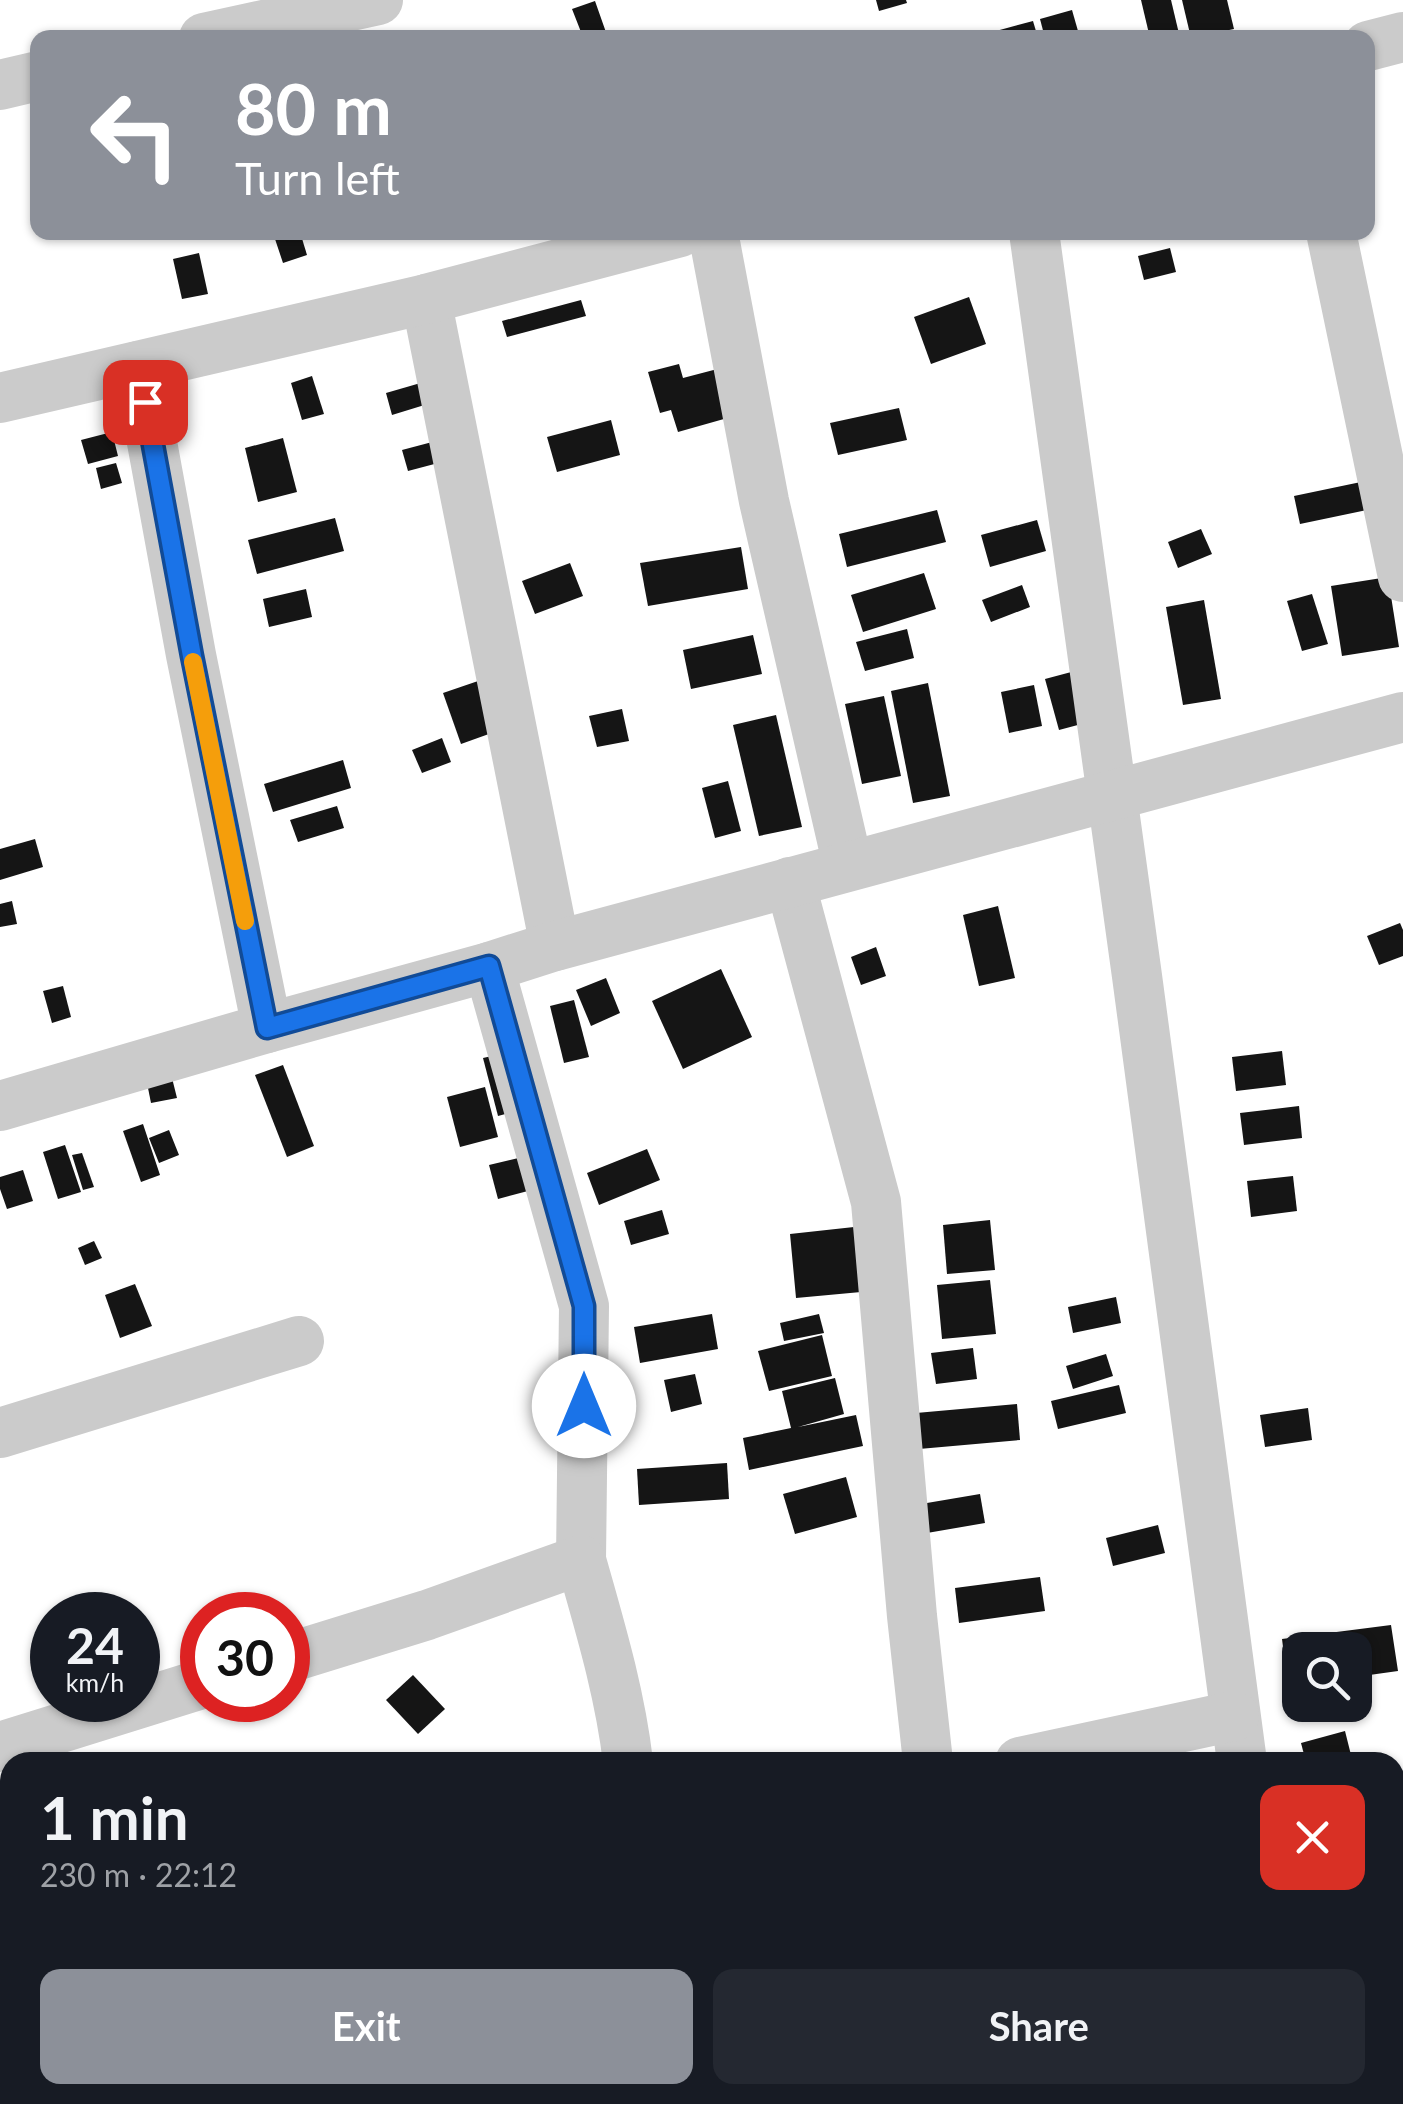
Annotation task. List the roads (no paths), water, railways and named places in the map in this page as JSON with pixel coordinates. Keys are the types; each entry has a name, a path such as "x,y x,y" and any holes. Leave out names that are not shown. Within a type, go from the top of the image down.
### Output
{"street":[{"path":"241,30 378,0"},
{"path":"1375,44 1403,37"},
{"path":"0,84 30,78"},
{"path":"0,398 426,299 650,240"},
{"path":"714,240 764,502 848,866"},
{"path":"1035,240 1238,1739 1115,1752"},
{"path":"1333,240 1403,577"},
{"path":"426,299 555,946"},
{"path":"138,366 267,1028"},
{"path":"0,1106 555,946 1403,716"},
{"path":"790,882 876,1202 927,1752"},
{"path":"489,966 584,1306 581,1560 604,1637 627,1752"},
{"path":"0,1432 299,1341"},
{"path":"310,1651 427,1615 581,1560"},
{"path":"0,1747 180,1691"}]}
